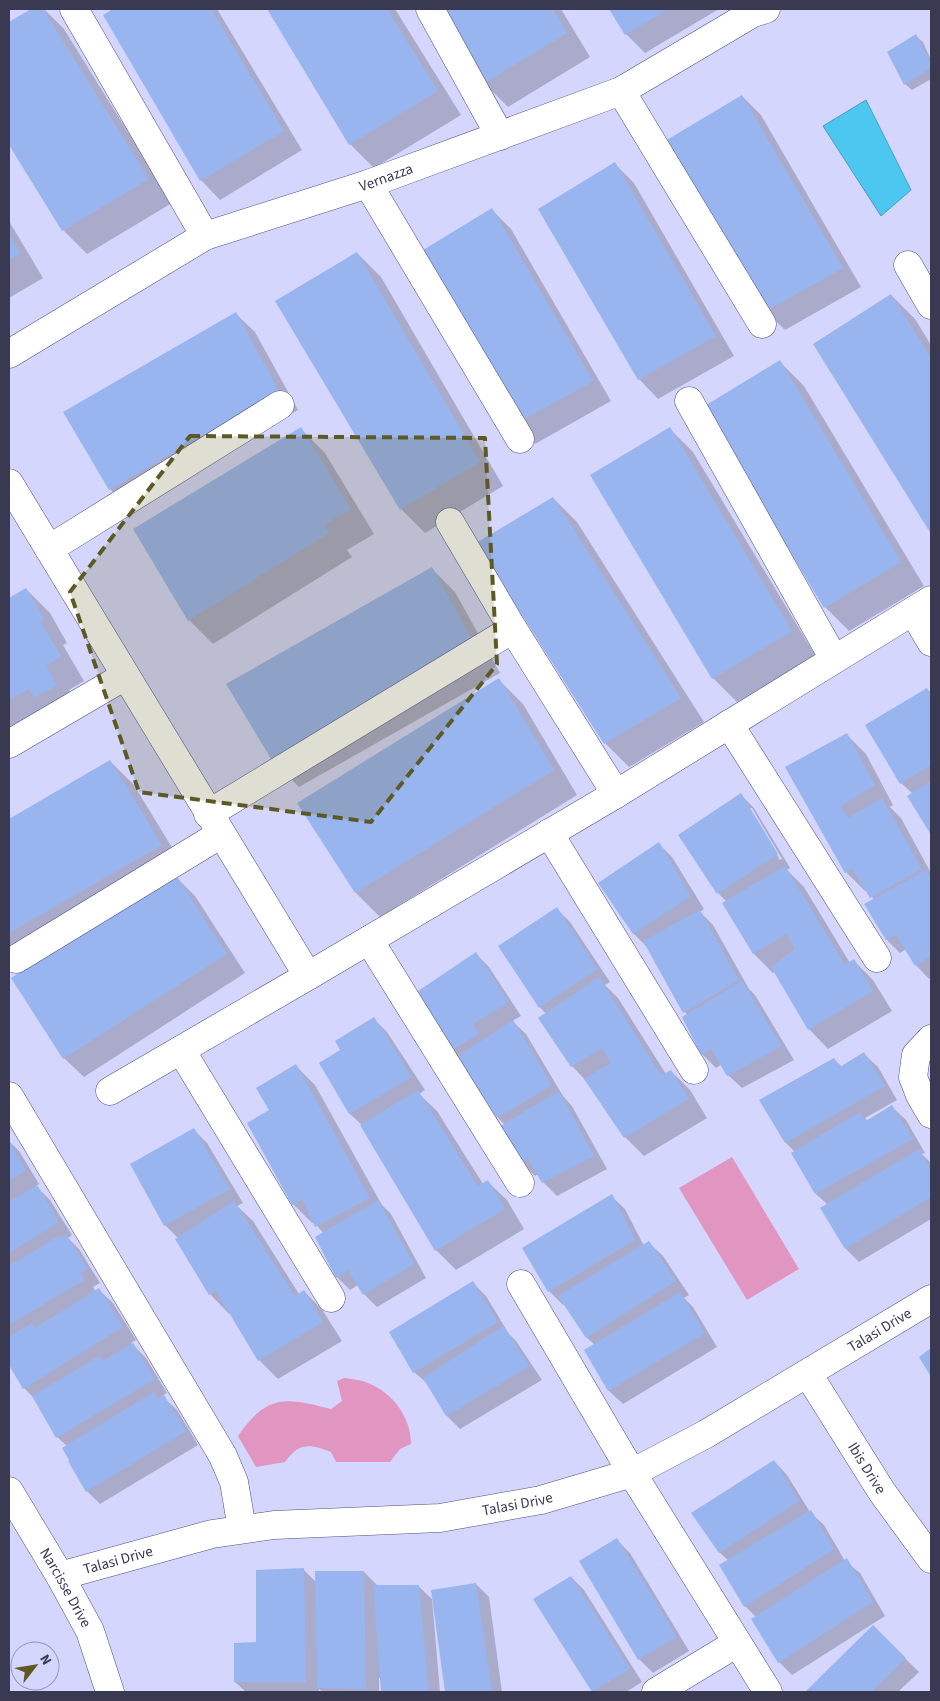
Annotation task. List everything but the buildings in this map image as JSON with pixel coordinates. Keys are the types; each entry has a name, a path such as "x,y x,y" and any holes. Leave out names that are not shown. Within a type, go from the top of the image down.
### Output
{"street":[{"path":"74,9 205,236"},
{"path":"430,9 500,136"},
{"name":"Vernazza","path":"9,354 205,236 368,184 621,91 756,10"},
{"path":"621,91 762,324"},
{"path":"368,184 520,439"},
{"path":"908,265 931,305"},
{"path":"688,401 834,659"},
{"path":"49,549 280,405"},
{"path":"9,483 214,824 308,976"},
{"path":"450,522 616,794"},
{"path":"110,1091 616,794 922,605 931,642"},
{"path":"16,959 214,824 513,628"},
{"path":"9,744 125,676"},
{"path":"729,724 877,958"},
{"path":"549,833 694,1070"},
{"path":"369,940 520,1183"},
{"path":"931,1040 916,1055 913,1077 920,1095 931,1114"},
{"path":"182,1050 331,1298"},
{"path":"9,1096 223,1456 234,1482 242,1529"},
{"path":"521,1284 632,1473 768,1692"},
{"name":"Talasi Drive","path":"60,1576 212,1534 274,1525 440,1518 541,1500 632,1473 706,1434 931,1299"},
{"name":"Ibis Drive","path":"808,1374 882,1492 923,1528 931,1559"},
{"name":"Narcisse Drive","path":"9,1491 90,1630 110,1692"},
{"path":"656,1692 737,1643"}],"highlighted area":[{"path":"190,436 485,438 497,664 371,822 139,792 70,592"}],"shaded area":[{"path":"732,1157 799,1269 747,1300 679,1188"},
{"path":"344,1378 359,1380 377,1387 393,1400 408,1424 411,1444 400,1449 390,1462 336,1462 331,1452 317,1447 305,1446 290,1455 285,1462 256,1467 238,1436 248,1422 258,1412 278,1402 301,1402 331,1409 342,1401 337,1381"}],"water":[{"path":"866,100 911,190 881,216 823,126"}]}
